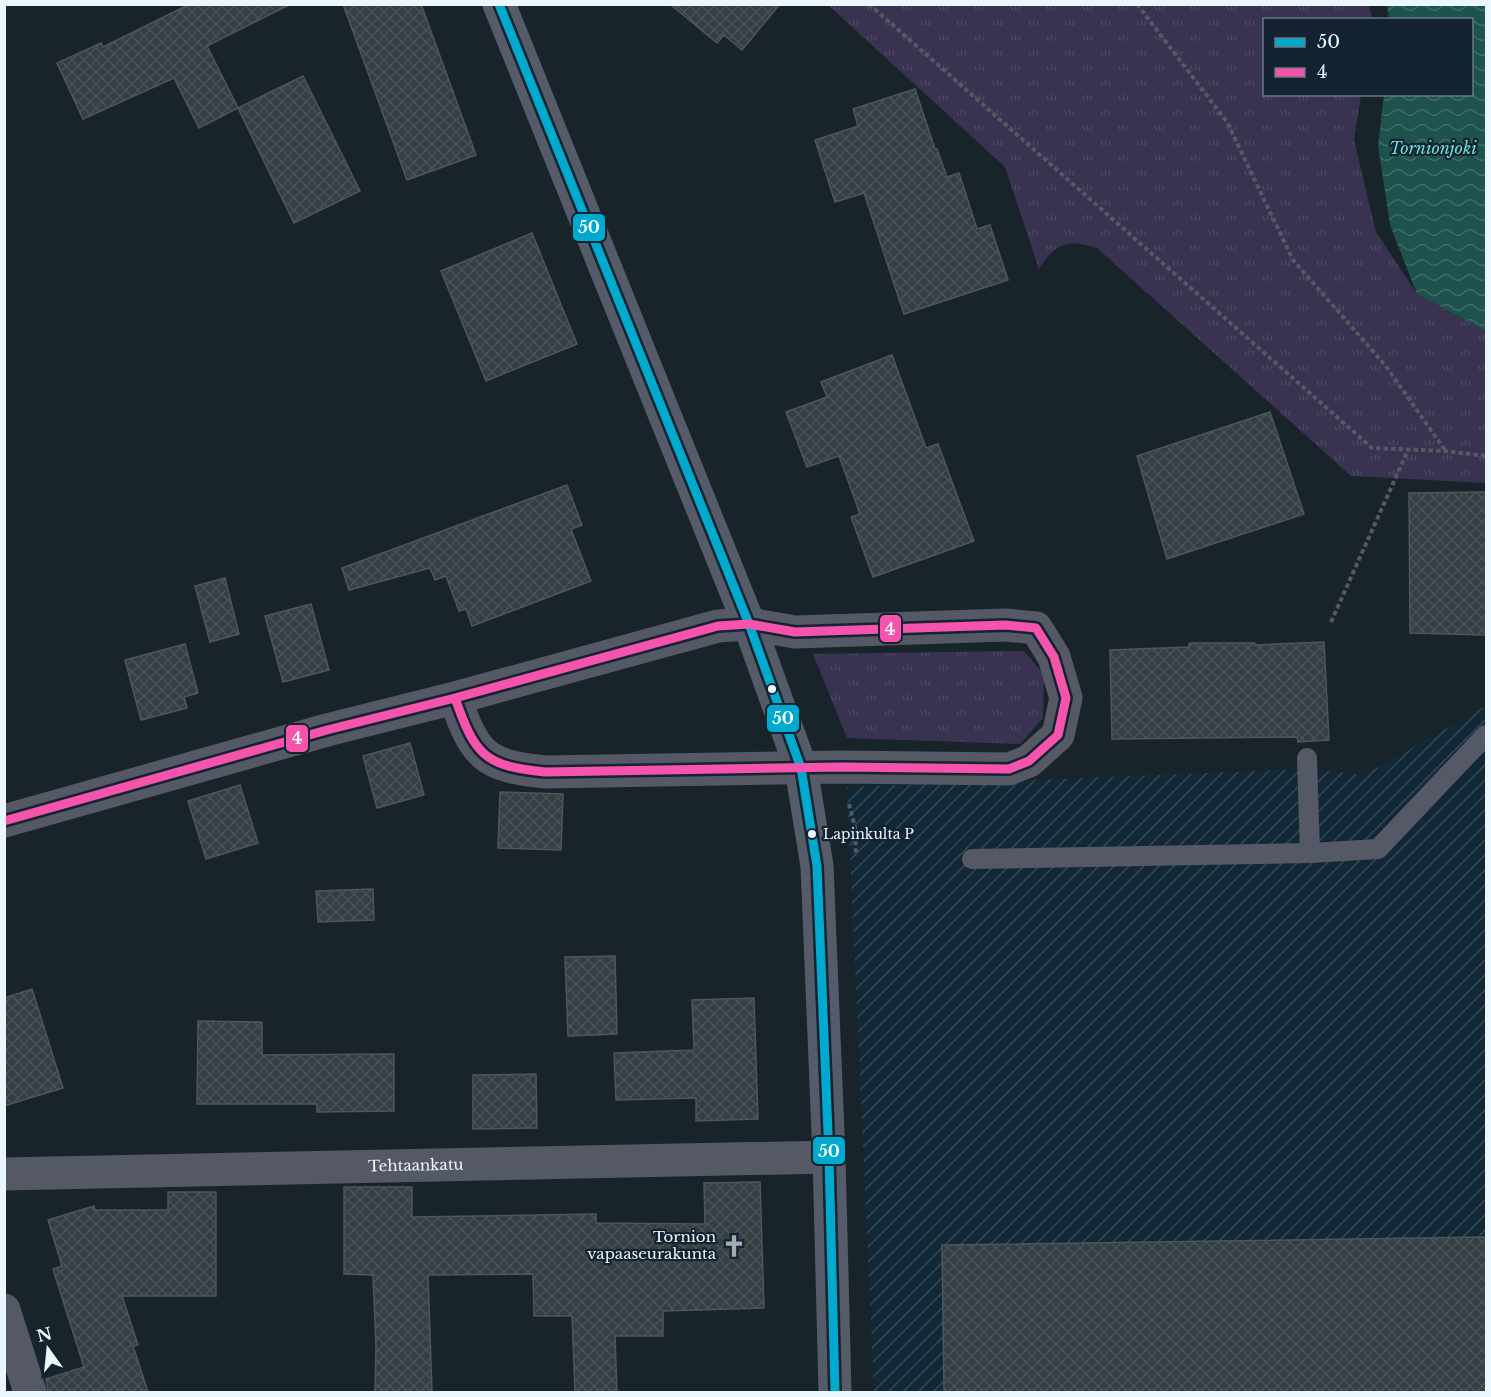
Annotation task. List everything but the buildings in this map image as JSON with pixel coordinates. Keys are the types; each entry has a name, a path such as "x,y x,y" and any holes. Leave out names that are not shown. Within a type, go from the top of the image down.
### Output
{"street":[{"path":"499,4 749,624 801,768 817,866 836,1392"},
{"path":"4,820 327,730 718,627 749,624 795,632 1006,625 1036,628 1054,657 1066,698 1058,735 1029,761 1009,769 801,768 545,772 517,770 496,762 478,749 467,732 455,698"},
{"name":"Tehtaankatu","path":"4,1174 829,1157"},
{"path":"4,1310 30,1392"}],"lane":[{"path":"972,859 1310,853 1378,849 1486,735"},
{"path":"1307,758 1310,853"}],"path":[{"path":"869,4 1372,448 1445,451 1486,456"},
{"path":"1137,4 1227,122 1293,260 1385,365 1445,451"},
{"path":"1331,622 1408,450"}],"shaded area":[{"path":"1486,706 1486,1392 874,1392 847,787 1308,769 1364,775"}],"green space":[{"path":"828,5 1369,5 1372,18 1263,18 1263,96 1361,96 1354,140 1376,232 1417,294 1486,331 1486,483 1351,476 1097,248 1078,244 1064,245 1051,253 1039,269 1005,167"},
{"path":"1024,651 1044,675 1043,718 1020,744 847,738 813,654"}],"water":[{"name":"Tornionjoki","path":"1387,5 1486,5 1486,331 1417,294 1390,225 1378,145 1384,96 1473,96 1473,18 1389,18"}],"transit line":[{"name":"50","path":"499,4 749,624 801,768 817,866 829,1157 835,1392"},
{"name":"4","path":"4,821 327,730 455,698 718,626 749,624 795,632 1006,625 1036,628 1054,657 1066,698 1058,735 1029,761 1009,769 841,767 545,772 508,766 485,754 469,733 455,698"}],"place":[{"name":"Lapinkulta P","path":"812,834"},
{"name":"Tornion vapaaseurakunta","path":"734,1246"}]}
